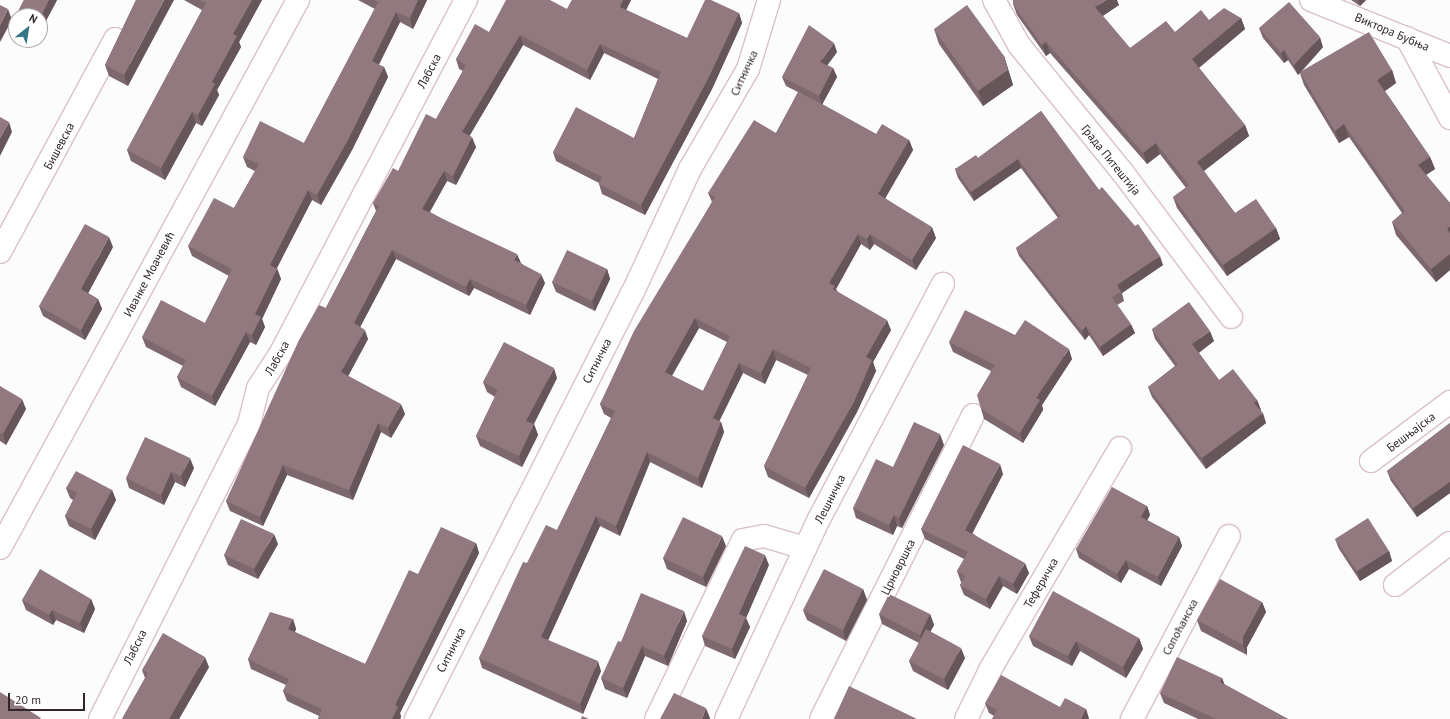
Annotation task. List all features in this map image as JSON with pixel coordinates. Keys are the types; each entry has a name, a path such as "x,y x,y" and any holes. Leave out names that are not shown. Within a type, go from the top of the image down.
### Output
{"street":[{"name":"Иванке Моачевић","path":"0,548 298,0"},
{"name":"Лабска","path":"100,719 249,424 258,388 280,356 466,0"},
{"name":"Ситничка","path":"416,719 632,294 690,170 748,69 769,0"},
{"name":"Града Питештија","path":"994,0 1019,45 1123,173 1231,318"},
{"name":"Виктора Бубња","path":"1311,0 1450,56"},
{"path":"1407,38 1450,118"},
{"name":"Бишевска","path":"0,252 115,39"},
{"name":"Лешничка","path":"726,719 805,548 943,284"},
{"name":"Бешњајска","path":"1371,461 1450,402"},
{"name":"Црновршка","path":"821,719 973,414"},
{"name":"Теферичка","path":"966,719 991,668 1120,448"},
{"path":"656,719 743,540 764,536 805,548"},
{"name":"Сопоћанска","path":"1132,719 1229,536"},
{"path":"1395,585 1450,542"}],"building":[{"path":"24,0 49,0 45,8 20,8"},
{"path":"136,0 164,0 124,75 105,65"},
{"path":"200,0 252,0 233,34 237,36 212,82 215,84 198,115 192,112 161,168 127,150 206,3"},
{"path":"374,0 418,0 410,18 396,12 372,61 384,67 348,140 317,195 308,190 270,265 277,269 255,314 261,317 252,335 246,332 212,396 177,377 186,360 142,337 161,300 205,323 232,269 188,246 214,198 234,208 259,164 243,157 260,121 304,143 378,2"},
{"path":"506,0 550,0 567,9 572,0 623,0 620,7 687,38 705,0 711,0 739,13 708,79 641,205 599,184 602,177 553,152 576,107 634,138 661,72 600,44 587,70 520,35 462,132 472,137 453,176 444,171 422,209 517,254 514,260 541,274 526,305 470,279 466,287 392,250 354,323 365,330 341,372 401,404 388,428 378,423 349,490 283,465 260,517 226,501 299,340 319,305 326,308 379,206 373,203 393,168 398,171 426,114 436,119 466,65 456,59 475,24 489,32"},
{"path":"1013,0 1106,0 1095,7 1130,48 1166,21 1175,32 1201,10 1209,20 1224,8 1241,18 1192,59 1245,125 1197,162 1235,213 1256,199 1276,228 1223,265 1173,197 1189,185 1156,143 1143,153 1046,42 1042,45 1013,4"},
{"path":"1289,2 1320,37 1294,65 1284,50 1281,53 1259,28"},
{"path":"0,5 8,9 0,25"},
{"path":"967,5 1004,56 1008,70 978,91 934,29"},
{"path":"809,25 834,43 820,62 833,68 819,96 782,77"},
{"path":"1369,32 1392,70 1377,80 1430,157 1418,165 1450,203 1450,226 1447,229 1450,233 1450,254 1431,269 1392,222 1405,211 1344,124 1335,131 1300,72"},
{"path":"799,92 876,134 882,124 909,140 878,194 932,227 912,260 870,234 867,239 858,234 829,283 835,286 833,289 887,320 866,357 872,360 854,402 805,488 764,466 811,368 773,349 761,373 739,363 713,418 721,422 698,478 647,452 616,526 596,516 541,637 598,661 580,704 479,658 523,562 527,563 546,525 557,530 615,411 600,404 634,331 715,197 708,193 754,120 776,133","holes":["695,318 730,336 703,391 665,372"]},
{"path":"1041,111 1099,190 1102,187 1135,226 1138,224 1160,256 1117,285 1121,292 1112,297 1131,324 1100,347 1086,326 1082,331 1016,248 1060,216 1018,159 971,192 955,169 976,155 978,158"},
{"path":"0,117 9,122 0,138"},
{"path":"85,224 109,237 81,289 98,299 81,330 39,306"},
{"path":"567,250 607,269 592,301 552,282"},
{"path":"1189,302 1210,331 1192,344 1219,380 1233,369 1257,400 1254,403 1263,413 1202,458 1148,387 1178,365 1152,329"},
{"path":"965,310 1015,335 1025,320 1069,349 1036,398 1040,400 1020,433 981,409 977,395 995,365 949,342"},
{"path":"504,342 554,368 526,421 534,424 519,456 476,436 498,390 483,382"},
{"path":"0,386 22,399 3,434 0,433"},
{"path":"914,422 940,434 899,518 894,515 889,525 853,508 876,459 893,467"},
{"path":"1450,423 1450,482 1413,508 1387,471"},
{"path":"145,437 190,458 181,476 171,472 161,495 126,478"},
{"path":"963,445 1000,464 965,530 1025,563 1013,584 999,576 986,599 960,585 965,576 957,571 968,552 921,529"},
{"path":"76,471 112,490 91,529 65,516 77,493 66,488"},
{"path":"1112,487 1147,506 1141,517 1179,537 1158,577 1126,560 1117,574 1076,549"},
{"path":"683,517 722,536 703,577 663,558"},
{"path":"1368,518 1389,551 1357,571 1335,539"},
{"path":"241,519 274,534 254,569 224,555"},
{"path":"441,527 476,543 395,705 398,707 392,719 318,719 322,709 283,691 289,679 248,659 270,612 293,619 288,629 365,664 409,570 418,574"},
{"path":"745,546 765,555 739,614 746,617 732,649 702,636"},
{"path":"40,569 91,599 80,623 52,610 49,615 22,600"},
{"path":"824,569 863,589 843,630 803,610"},
{"path":"1220,579 1262,602 1243,637 1243,645 1197,620"},
{"path":"1053,591 1139,638 1123,667 1076,641 1068,656 1029,636"},
{"path":"641,593 684,611 664,656 642,646 623,688 601,678 618,641 621,642"},
{"path":"889,594 930,614 920,635 879,614"},
{"path":"926,629 961,648 944,679 909,661"},
{"path":"163,633 205,657 169,719 122,719 148,673 142,670"},
{"path":"1177,657 1222,678 1220,682 1288,719 1216,719 1160,693"},
{"path":"1001,675 1060,707 1065,698 1086,709 1081,719 992,719 997,710 985,703"},
{"path":"849,686 917,719 834,719"},
{"path":"0,692 41,718 0,719"},
{"path":"674,693 706,708 702,719 660,719"},
{"path":"582,716 589,719 581,719"}]}
